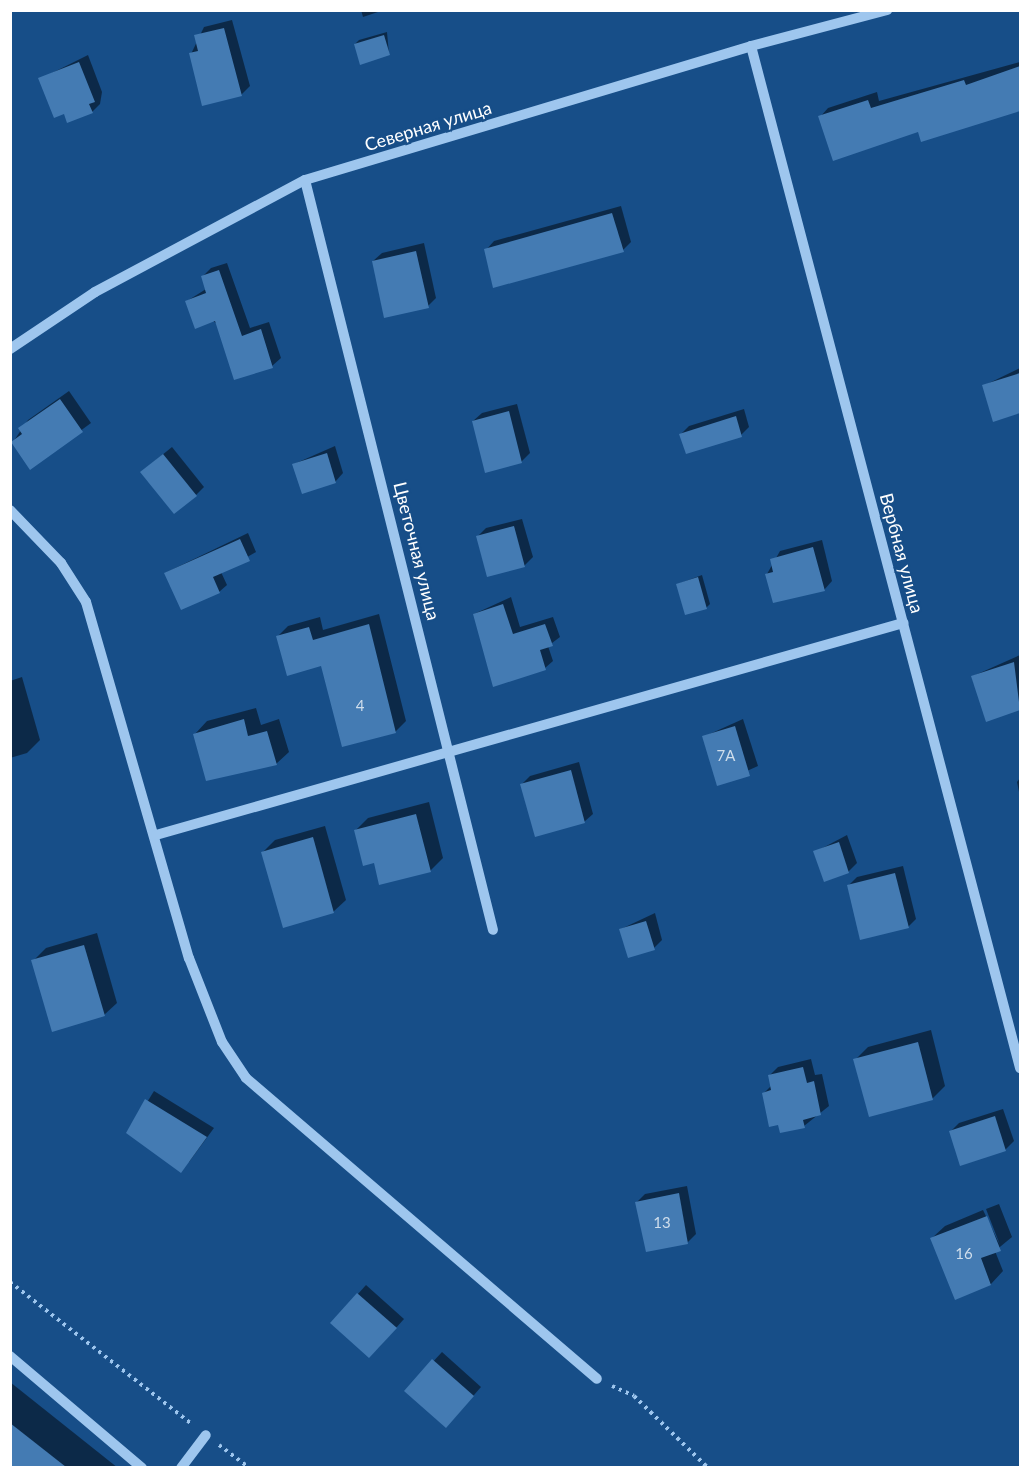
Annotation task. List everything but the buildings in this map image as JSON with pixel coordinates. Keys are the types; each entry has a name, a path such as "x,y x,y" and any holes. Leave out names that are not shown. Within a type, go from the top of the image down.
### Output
{"street":[{"name":"Северная улица","path":"10,349 95,292 305,180 751,46 887,10"},
{"name":"Вербная улица","path":"751,46 1020,1068"},
{"name":"Цветочная улица","path":"305,180 451,751 493,930"},
{"path":"10,510 61,563 86,602 156,835 189,958 222,1042 246,1078 597,1379"},
{"path":"156,835 903,623"},
{"path":"10,1356 141,1467"},
{"path":"181,1467 206,1435"}],"path":[{"path":"10,1282 249,1467"},
{"path":"597,1379 634,1396 708,1467"}]}
